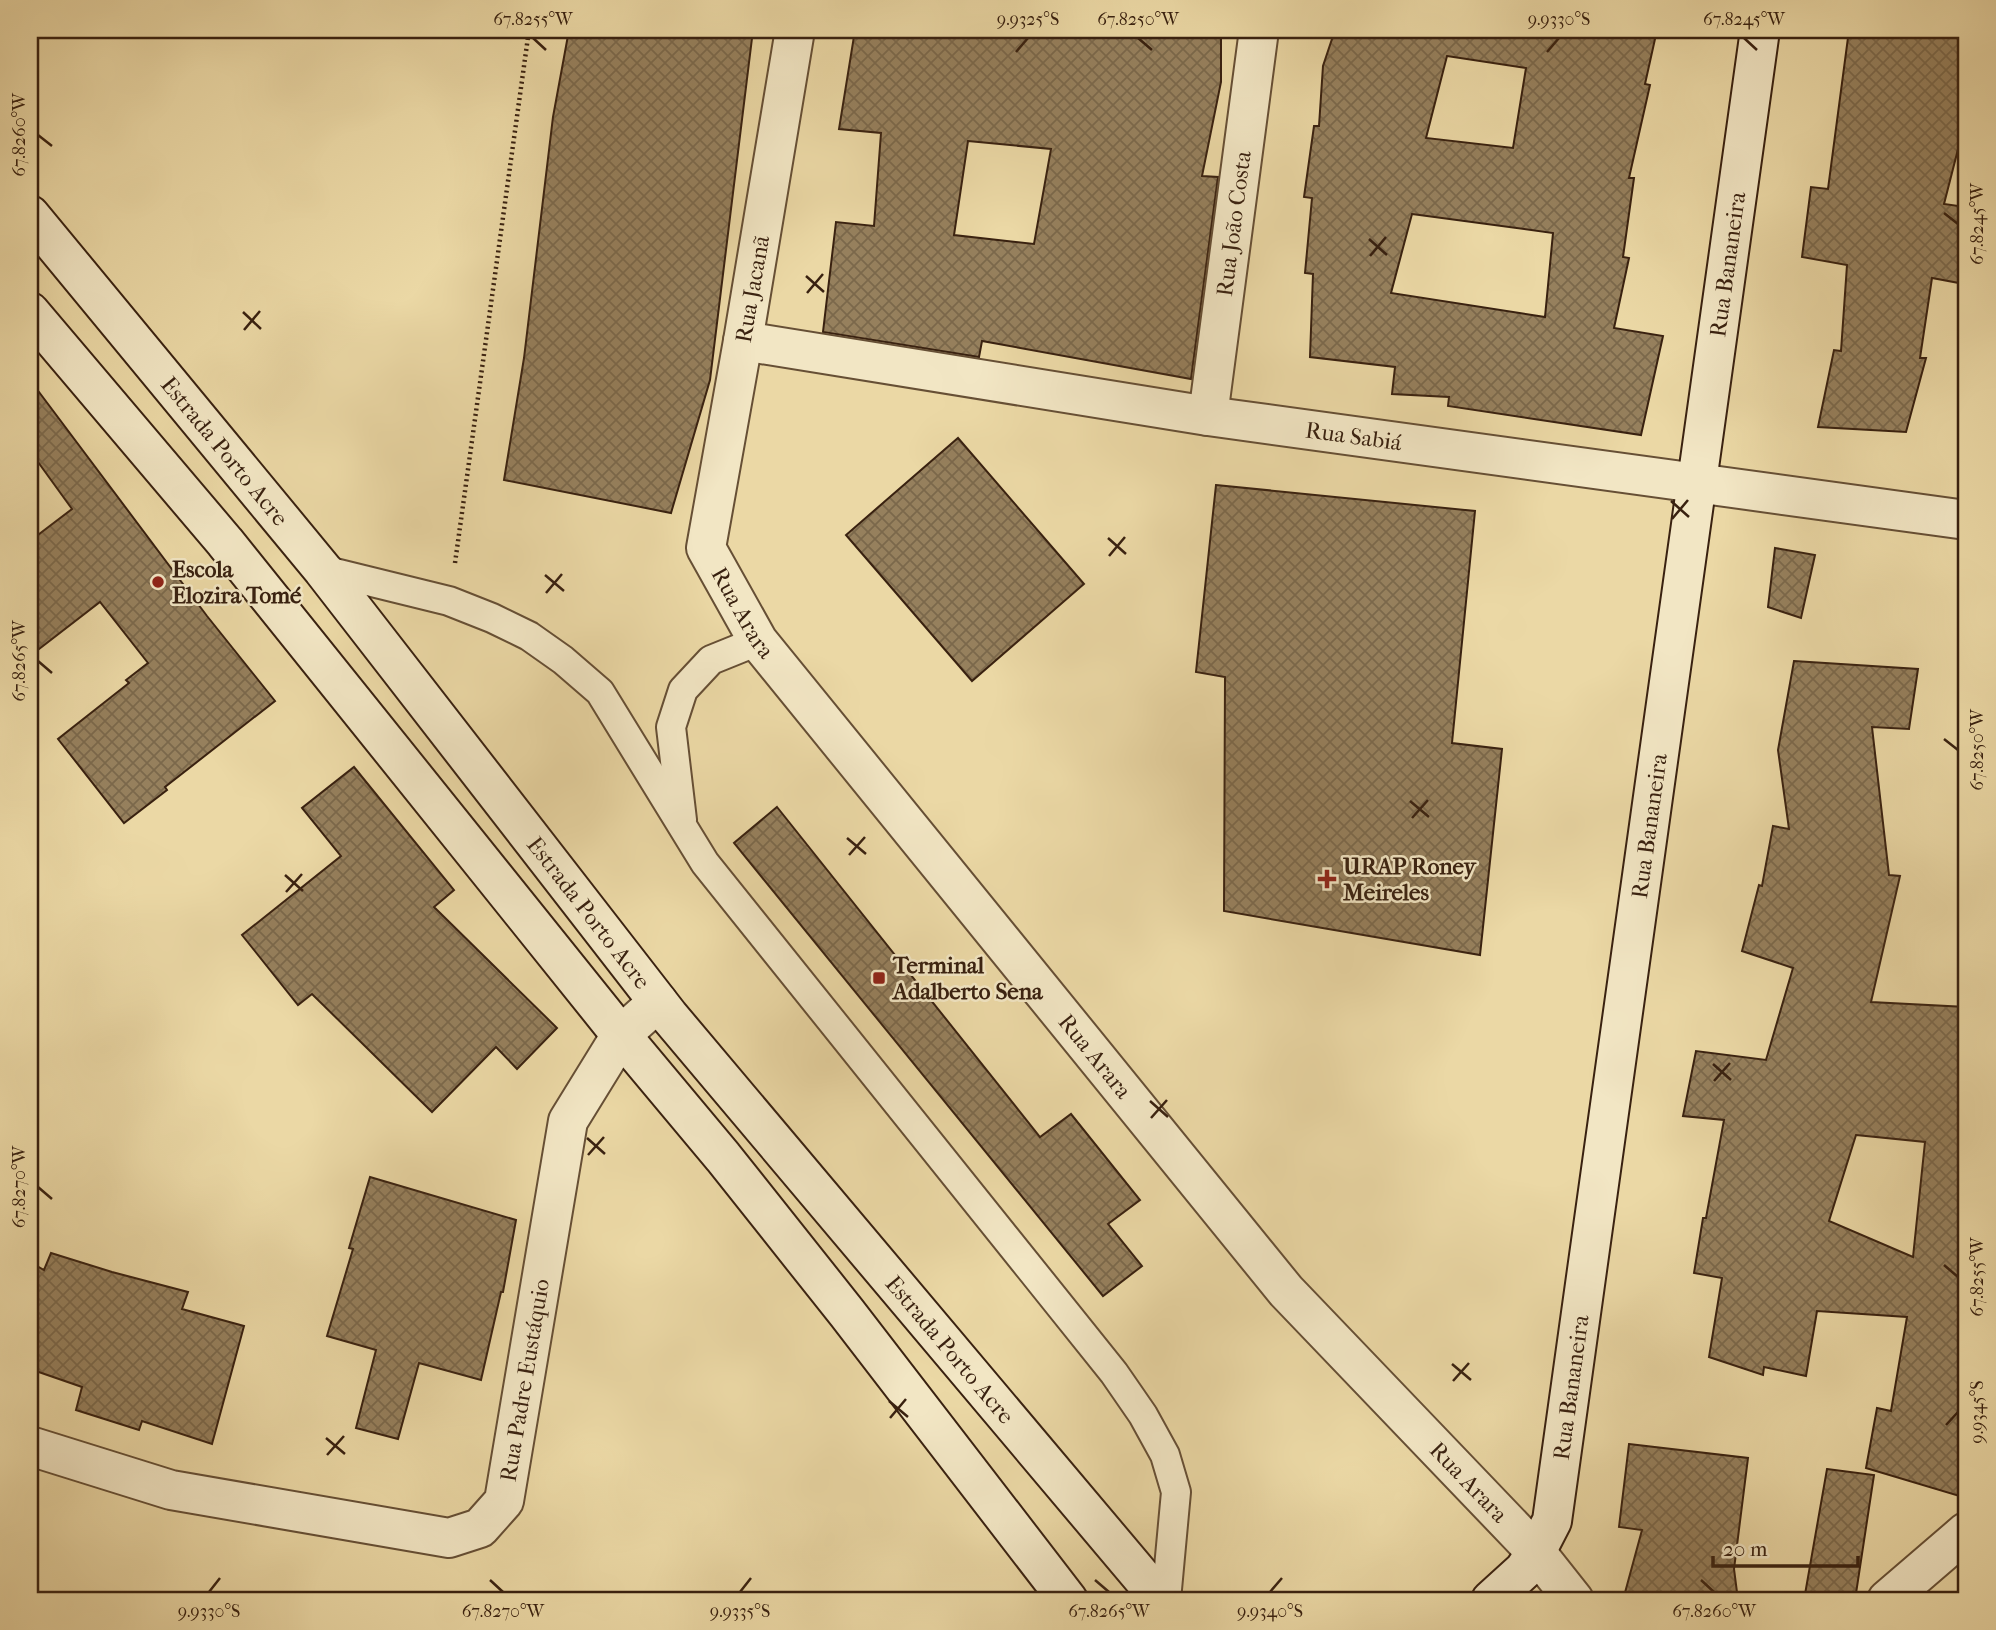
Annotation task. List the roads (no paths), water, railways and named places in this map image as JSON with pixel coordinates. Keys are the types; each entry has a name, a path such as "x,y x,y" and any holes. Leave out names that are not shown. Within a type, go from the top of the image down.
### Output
{"street":[{"name":"Rua Jacanã","path":"706,548 795,30"},
{"name":"Rua João Costa","path":"1208,416 1259,30"},
{"name":"Rua Bananeira","path":"1491,1600 1524,1570 1552,1521 1760,30"},
{"name":"Estrada Porto Acre","path":"30,215 323,570 658,1002 1163,1600"},
{"path":"30,312 225,542 621,1035 723,1157 1068,1600"},
{"name":"Rua Sabiá","path":"743,341 1208,416 1966,520"},
{"name":"Rua Arara","path":"706,548 758,640 1286,1291 1536,1552 1574,1600"},
{"name":"Rua Padre Eustáquio","path":"30,1446 171,1490 449,1538 480,1528 504,1501 568,1121 621,1035 658,1002"},
{"path":"1887,1600 1966,1532"}],"lane":[{"path":"323,570 449,601 492,618 529,636 563,660 600,692 705,863 1114,1373 1143,1415 1165,1455 1176,1492 1163,1600"},
{"path":"683,830 671,727 683,690 711,660 758,640"}],"place":[{"name":"Escola Elozira Tomé","path":"158,582"},
{"name":"URAP Roney Meireles","path":"1327,879"},
{"name":"Terminal Adalberto Sena","path":"879,978"}]}
